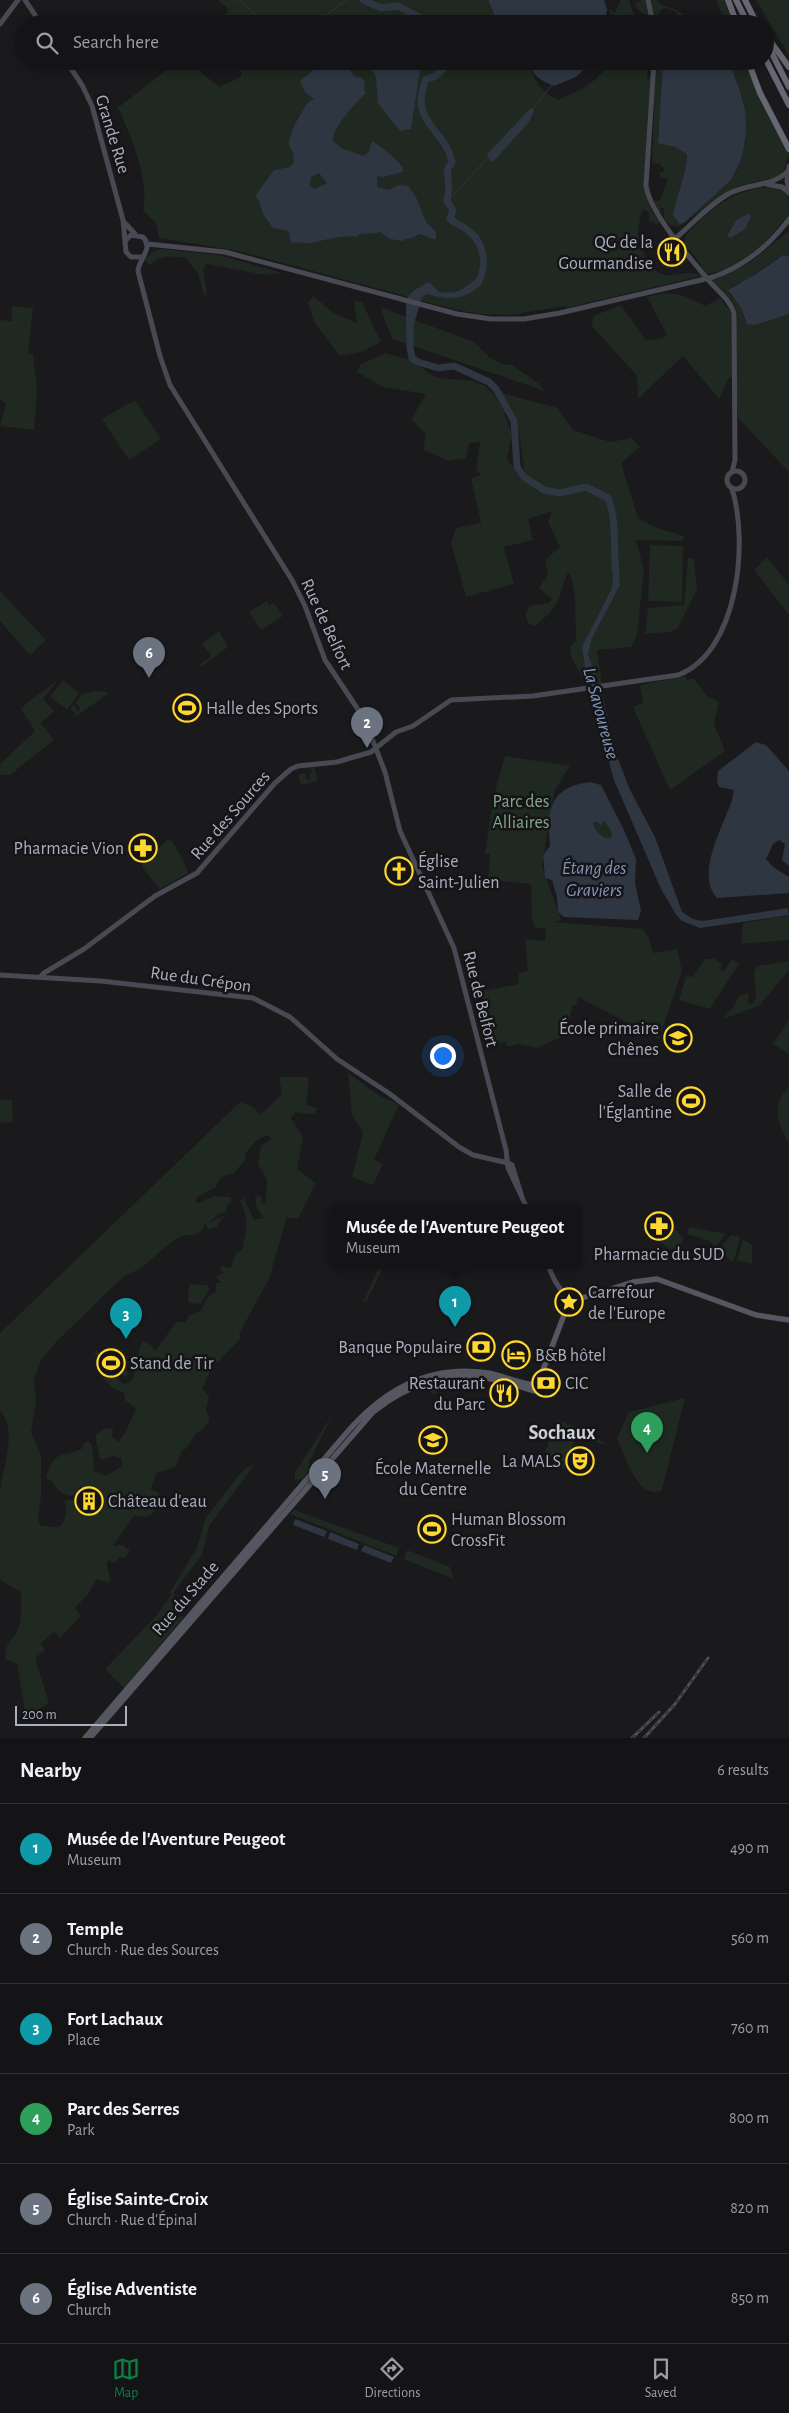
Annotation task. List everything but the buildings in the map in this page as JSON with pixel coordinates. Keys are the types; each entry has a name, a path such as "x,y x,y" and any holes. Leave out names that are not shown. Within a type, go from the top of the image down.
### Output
{"highway":[{"path":"728,0 734,15"},
{"path":"736,0 744,15"},
{"path":"745,0 752,15"},
{"path":"774,46 789,67"},
{"path":"774,57 789,86"},
{"path":"751,70 760,93 789,149"},
{"path":"771,70 789,105"}],"main road":[{"path":"537,1385 569,1302 634,1282 656,1280 756,1315 789,1320"},
{"name":"Rue du Stade","path":"459,1371 490,1374 537,1385 535,1391 497,1380 467,1376 447,1377 414,1386 386,1402 365,1420 96,1728 369,1409 402,1386 432,1376 459,1371"},
{"path":"85,1738 96,1728"},
{"path":"90,1738 96,1728"}],"street":[{"path":"0,24 18,0"},
{"path":"25,0 35,15"},
{"path":"648,0 651,15"},
{"name":"Grande Rue","path":"72,70 88,95 123,220 125,241"},
{"path":"377,750 396,732 413,726 451,700 512,698 678,674 694,668 706,657 724,624 737,583 738,552 736,501 727,480 732,472 735,460 734,313 728,301 654,210 647,192 654,70"},
{"path":"676,238 731,193 744,187 766,184 782,178 788,168"},
{"path":"788,168 789,193"},
{"path":"766,184 782,187 789,193"},
{"path":"773,238 789,219"},
{"name":"Grande Rue","path":"123,220 136,234"},
{"path":"148,244 225,252 427,307 491,320 524,319 560,313 713,277 746,261 789,226"},
{"path":"136,234 143,237 148,244 147,252 142,257 138,271 140,284 131,258 124,249 125,241 136,234"},
{"path":"131,258 142,257"},
{"name":"Rue de Belfort","path":"140,284 170,385 292,580 305,606 325,660 361,714 377,750 385,772 400,830 454,948 509,1172 525,1204"},
{"path":"735,460 745,480 739,489 736,501"},
{"path":"732,472 740,472"},
{"path":"732,489 739,489"},
{"name":"Rue des Sources","path":"40,977 84,949 155,896 197,873 290,769 298,766 354,758 377,750"},
{"name":"Rue du Crépon","path":"0,975 160,986 252,998 290,1017 338,1059 398,1099 464,1150 499,1162 508,1162"},
{"path":"549,1269 569,1302"}],"green space":[{"path":"218,0 488,0 494,15 225,15 229,10"},
{"path":"621,0 629,0 634,15 611,15 609,9 615,12"},
{"path":"643,0 656,0 684,15 678,15 676,12 667,8 661,10 657,15 646,15 638,10 635,3"},
{"path":"716,0 725,0 730,15 723,15"},
{"path":"756,0 789,0 789,56 774,31 774,15 765,15"},
{"path":"166,70 199,70 220,87 242,76 240,70 532,70 542,89 558,100 588,85 603,70 647,70 647,79 650,79 644,189 652,212 660,222 658,224 649,221 649,213 646,210 642,211 638,229 638,245 640,245 649,264 662,274 688,273 701,276 566,308 566,306 510,315 478,314 449,308 239,251 159,238 156,223 143,211 144,186 138,157 117,106 120,106"},
{"path":"657,70 662,70 658,142 675,147 687,154 687,162 673,215 679,224 684,223 731,180 736,173 746,140 743,99 733,70 748,70 760,101 789,154 784,170 777,177 738,186 679,227 670,225 664,219 664,208 661,208 660,214 653,201 660,200 668,178 660,178 660,172 664,172 663,167 660,164 652,163"},
{"path":"779,188 788,196 789,214 763,243 743,260 731,267 706,274 698,260 686,247 684,238 714,208 735,196 758,189","holes":["749,213 750,220 740,232 727,237 736,220"]},
{"path":"789,231 789,258 779,257 745,281 733,286 729,293 741,308 745,321 789,311 789,472 738,418 736,376 729,378 719,399 683,356 638,399 637,376 592,326 593,316 621,305 646,340 661,339 667,335 647,297 664,294 677,294 705,306 720,298 731,312 732,322 737,322 734,304 712,281 748,264"},
{"path":"163,249 219,255 282,273 265,275 207,264 203,270 207,292 205,299 198,274 186,258 166,257 158,259 150,265 144,260 154,251"},
{"path":"313,296 334,313 357,323 354,301 362,302 381,342 361,352 340,356 314,322 308,303"},
{"path":"12,306 33,308 28,353 33,354 37,388 34,430 0,426 6,403 0,400 0,320 12,321"},
{"path":"380,307 474,342 490,358 502,364 512,365 538,383 545,391 392,339"},
{"path":"385,353 413,361 430,374 439,378 473,381 485,386 502,407 512,435 507,459 520,477 525,475 517,419 501,393 558,408 573,430 610,442 632,438 640,447 621,463 638,518 654,527 684,536 683,541 636,540 644,570 637,635 631,647 597,650 602,684 587,686 572,659 570,647 576,640 575,595 570,573 567,574 557,603 543,619 535,626 528,623 525,614 530,606 549,603 552,599 539,588 548,575 545,560 560,547 548,522 552,511 528,519 533,540 504,547 514,584 466,597 451,543 456,528 481,523 471,478 481,475 476,469 480,442 469,443 466,458 448,461 424,450 425,433 411,419 426,394 383,387 357,372 360,365"},
{"path":"135,400 161,439 129,460 102,419"},
{"path":"650,545 683,546 682,602 648,601"},
{"path":"767,557 789,585 789,615 754,570"},
{"path":"688,558 694,559 697,590 677,629 669,632 645,634 648,608 684,605"},
{"path":"0,591 46,640 30,655 0,621"},
{"path":"267,601 269,605 274,603 283,616 261,630 249,612"},
{"path":"219,631 228,647 201,667 199,665 209,658 210,653 201,644"},
{"path":"685,676 687,680 693,678 706,695 719,702 714,724 725,751 670,790 633,707 643,703 640,685"},
{"path":"58,680 43,699 54,711 41,723 54,740 10,775 0,775 0,764 35,731 21,709"},
{"path":"63,680 79,693 67,710 50,697"},
{"path":"97,691 108,692 108,694 72,719 76,714 70,709 74,704 77,711 80,709 76,702 82,694"},
{"name":"Parc des Alliaires","path":"505,756 570,766 554,792 542,866 561,920 553,922 643,929 649,938 653,953 677,949 682,971 659,1039 578,997 576,1005 573,1005 565,1035 538,1048 518,1044 507,1047 506,1042 490,1044 482,991 518,984 519,973 528,971 525,939 545,941 546,929 535,927 532,919 531,884 488,880 490,854 485,854 493,799"},
{"path":"314,767 318,781 301,785 298,775 305,773 307,780 310,779 309,774 313,771 310,768"},
{"path":"603,820 612,832 611,838 602,836 593,824 595,821 602,824"},
{"path":"167,840 172,841 188,873 160,889 142,867 143,863"},
{"path":"789,915 789,940 741,944 743,923"},
{"path":"705,959 715,959 722,964 720,970 724,971 732,959 739,964 710,1009 679,1000 686,976 692,977"},
{"path":"789,961 789,970 759,1006 723,1019 739,996 749,992 748,1003 752,1005 756,998 754,972 757,966"},
{"path":"789,1019 789,1054 773,1044"},
{"path":"348,1073 380,1096 399,1104 374,1160 383,1164 373,1185 352,1177 363,1132 352,1115"},
{"path":"279,1077 309,1077 306,1105 317,1108 315,1115 296,1112 291,1118 303,1137 297,1169 316,1183 298,1219 287,1217 269,1279 239,1334 241,1338 219,1361 214,1363 202,1389 209,1396 206,1411 210,1419 203,1430 196,1433 186,1449 182,1450 176,1466 157,1473 151,1489 159,1493 160,1504 149,1516 134,1515 113,1546 123,1545 130,1551 124,1558 119,1557 115,1563 108,1560 107,1566 111,1580 108,1583 97,1579 88,1594 75,1608 81,1616 60,1638 54,1631 41,1644 45,1650 35,1658 49,1703 28,1715 25,1712 17,1664 5,1659 7,1646 18,1630 21,1614 21,1592 0,1580 0,1494 9,1440 5,1419 0,1411 0,1333 240,1102 253,1107 261,1114 282,1094","holes":["267,1135 271,1139 261,1146 258,1164 267,1180 265,1204 262,1203 261,1196 255,1197 256,1206 264,1218 254,1220 244,1198 240,1201 246,1221 244,1246 241,1251 237,1252 230,1268 221,1266 220,1269 224,1273 216,1276 221,1283 216,1283 216,1292 208,1296 201,1310 188,1316 186,1323 177,1321 155,1351 151,1345 142,1341 136,1360 134,1376 131,1381 124,1384 105,1369 100,1374 111,1387 124,1393 125,1400 136,1409 125,1433 118,1442 112,1436 113,1428 104,1429 95,1435 100,1460 114,1456 121,1458 122,1466 106,1476 94,1471 92,1445 89,1441 84,1443 83,1448 60,1455 53,1461 46,1477 66,1495 75,1495 80,1486 97,1500 91,1509 93,1514 90,1516 76,1501 67,1499 64,1501 66,1508 65,1518 59,1527 41,1526 38,1520 41,1496 41,1455 31,1432 36,1402 34,1380 41,1360 55,1343 124,1276 140,1269 174,1240 184,1235 194,1235 203,1230 205,1223 208,1229 218,1227 220,1220 224,1216 208,1223 219,1214 226,1212 227,1206 231,1202 231,1197 213,1196 199,1203 196,1202 197,1197 216,1187 219,1180 227,1174 233,1174 245,1160 245,1154 256,1141"]},
{"path":"789,1087 789,1144 779,1122 778,1108 779,1101"},
{"path":"0,1100 12,1100 13,1122 0,1123"},
{"path":"689,1227 726,1234 715,1247 709,1241 687,1234"},
{"path":"674,1228 683,1238 680,1249 676,1254 661,1242"},
{"path":"731,1235 740,1237 734,1261 730,1260 719,1249"},
{"path":"743,1239 752,1245 752,1264 737,1260"},
{"path":"378,1269 382,1269 366,1302 361,1299 365,1299"},
{"path":"189,1284 206,1285 210,1288 201,1304 188,1303"},
{"name":"Stand de Tir","path":"96,1350 129,1373 126,1377 94,1353"},
{"path":"441,1382 435,1395 421,1386"},
{"path":"685,1398 662,1490 654,1492 646,1489 633,1474 617,1438 629,1412"},
{"path":"334,1412 310,1460 309,1468 312,1468 302,1479 295,1480 295,1472"},
{"path":"557,1420 579,1428 564,1469 545,1452"},
{"path":"587,1432 599,1439 605,1445 586,1439"},
{"path":"255,1464 209,1526 202,1555 174,1592 179,1618 186,1614 124,1688 105,1669 156,1616 171,1595 170,1592 197,1548 206,1517 244,1469"},
{"path":"294,1510 399,1548 396,1556 290,1514"},
{"path":"407,1550 450,1567 454,1579 404,1559"}],"water":[{"path":"488,0 604,0 607,9 606,15 494,15"},
{"path":"314,70 350,70 354,76 362,78 365,82 364,91 366,93 342,121 332,140 341,148 364,156 369,151 372,141 393,156 403,168 403,172 383,177 377,176 377,187 388,190 399,185 408,186 416,197 426,222 436,232 436,240 420,234 404,239 404,241 390,239 379,231 377,233 359,234 357,237 341,237 311,243 292,243 289,231 273,228 263,214 259,201 255,196 274,170 290,167 294,162 289,140 295,124 307,103 314,99 306,93 300,81","holes":["319,173 327,183 315,189 310,186 311,177"]},
{"path":"372,70 420,70 411,129 400,131 378,103 376,77"},
{"path":"583,70 576,77 554,86 545,82 532,71"},
{"path":"662,70 733,70 741,93 746,119 745,140 740,161 731,180 684,223 679,224 673,215 687,162 687,154 675,147 658,143"},
{"path":"531,108 534,111 529,122 493,162 489,159 487,154"},
{"path":"749,213 751,217 745,229 731,238 727,236 736,220"},
{"path":"783,255 789,257 789,314 755,325 747,324 741,308 728,290 756,274"},
{"path":"481,276 482,284 463,296 442,298 427,294 422,297 414,324 410,327 406,325 406,302 414,290 429,282 439,292 459,291"},
{"name":"La Savoureuse","path":"614,565 618,567 620,585 592,638 588,654 604,702 618,759 630,790 655,837 682,912 693,919 702,921 788,908 789,915 700,928 682,921 677,916 661,889 614,780 603,740 598,712 586,674 582,647 612,588"},
{"path":"756,742 766,745 789,771 789,866 782,860 785,844 779,840 773,844 766,859 773,867 789,877 789,893 717,898 711,888 710,864 717,837 732,800 734,790 719,787 717,781 718,771"},
{"name":"Étang des Graviers","path":"590,782 601,785 624,830 636,859 635,883 641,911 638,920 564,917 558,912 557,897 552,880 545,878 543,855 550,846 550,811 554,802 566,789","holes":["603,820 612,832 611,838 602,836 593,824 595,821 602,825"]},
{"path":"295,1519 327,1531 324,1537 293,1525"},
{"path":"330,1532 359,1544 357,1550 328,1539"},
{"path":"364,1545 394,1557 391,1563 361,1551"}],"waterway":[{"path":"239,0 256,15"},
{"path":"327,15 346,0"},
{"name":"La Savoureuse","path":"363,0 381,8 398,6 415,15"},
{"name":"La Savoureuse","path":"441,70 433,77 426,79 421,106 424,116 448,150 452,162 447,170 449,188 447,201 453,210 450,219 470,232 479,243 481,249 483,270 478,283"},
{"path":"532,110 552,85"},
{"path":"447,201 489,157"},
{"name":"La Savoureuse","path":"410,320 412,358 418,362 438,368 454,366 489,382 496,389 514,421 517,467 524,477 544,490 560,493 586,487 608,498 614,524 616,573"}],"railway":[{"path":"644,1738 675,1704 708,1658"},
{"path":"632,1738 659,1712"}],"place":[{"name":"QG de la Gourmandise","path":"672,252"},
{"name":"Église Adventiste","path":"149,678"},
{"name":"Halle des Sports","path":"187,708"},
{"name":"Temple","path":"367,748"},
{"name":"Pharmacie Vion","path":"143,848"},
{"name":"Église Saint-Julien","path":"399,871"},
{"name":"École primaire Chênes","path":"678,1038"},
{"name":"Salle de l'Églantine","path":"691,1101"},
{"name":"Pharmacie du SUD","path":"659,1226"},
{"name":"Carrefour de l'Europe","path":"569,1302"},
{"name":"Musée de l'Aventure Peugeot","path":"455,1327"},
{"name":"Fort Lachaux","path":"126,1339"},
{"name":"Banque Populaire","path":"481,1347"},
{"name":"B&B hôtel","path":"516,1355"},
{"name":"Stand de Tir","path":"111,1363"},
{"name":"CIC","path":"546,1383"},
{"name":"Restaurant du Parc","path":"504,1393"},
{"name":"École Maternelle du Centre","path":"433,1440"},
{"name":"Parc des Serres","path":"647,1453"},
{"name":"La MALS","path":"580,1461"},
{"name":"Église Sainte-Croix","path":"325,1499"},
{"name":"Château d'eau","path":"89,1501"},
{"name":"Human Blossom CrossFit","path":"432,1529"}],"district":[{"name":"Sochaux","path":"562,1432"}]}
